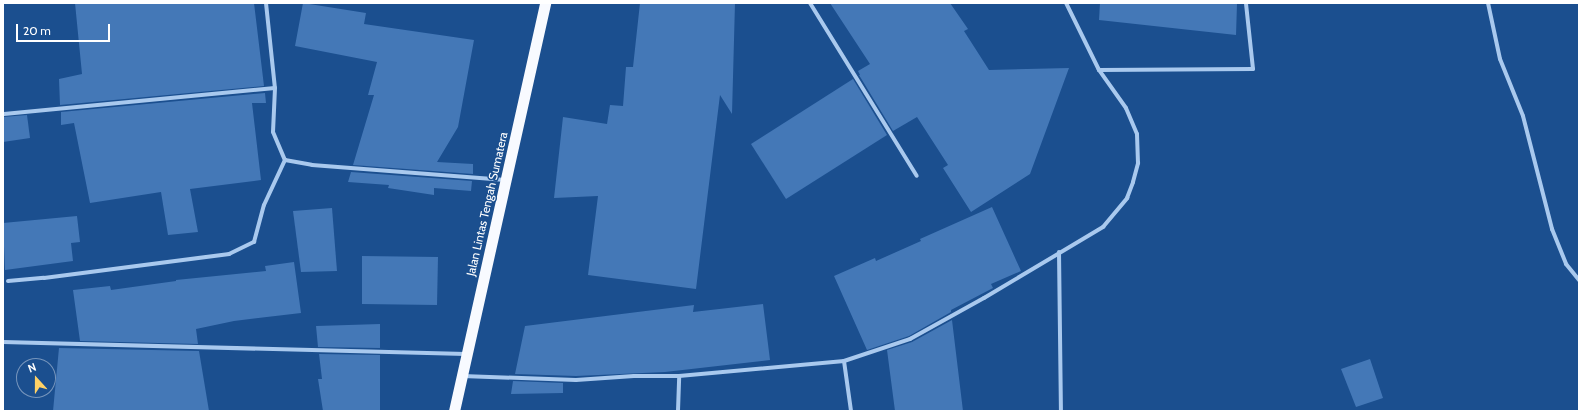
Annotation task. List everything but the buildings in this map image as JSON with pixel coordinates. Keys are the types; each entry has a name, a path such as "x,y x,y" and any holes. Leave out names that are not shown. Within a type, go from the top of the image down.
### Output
{"highway":[{"name":"Jalan Lintas Tengah Sumatera","path":"454,411 545,3"}],"street":[{"path":"8,281 44,278 229,254 254,242 264,205 285,160 273,132 275,88 266,3"},
{"path":"810,3 917,176"},
{"path":"462,376 576,380 634,376 679,376 844,361 910,339 984,298 1103,227 1127,198 1133,182 1138,163 1137,134 1126,108 1099,70 1066,3"},
{"path":"1099,70 1253,69 1246,3"},
{"path":"1488,3 1500,59 1523,116 1552,229 1566,264 1579,280"},
{"path":"4,114 275,88"},
{"path":"285,160 312,165 506,180"},
{"path":"1059,252 1061,411"},
{"path":"3,342 466,354"},
{"path":"844,361 851,411"},
{"path":"678,411 679,376"}]}
